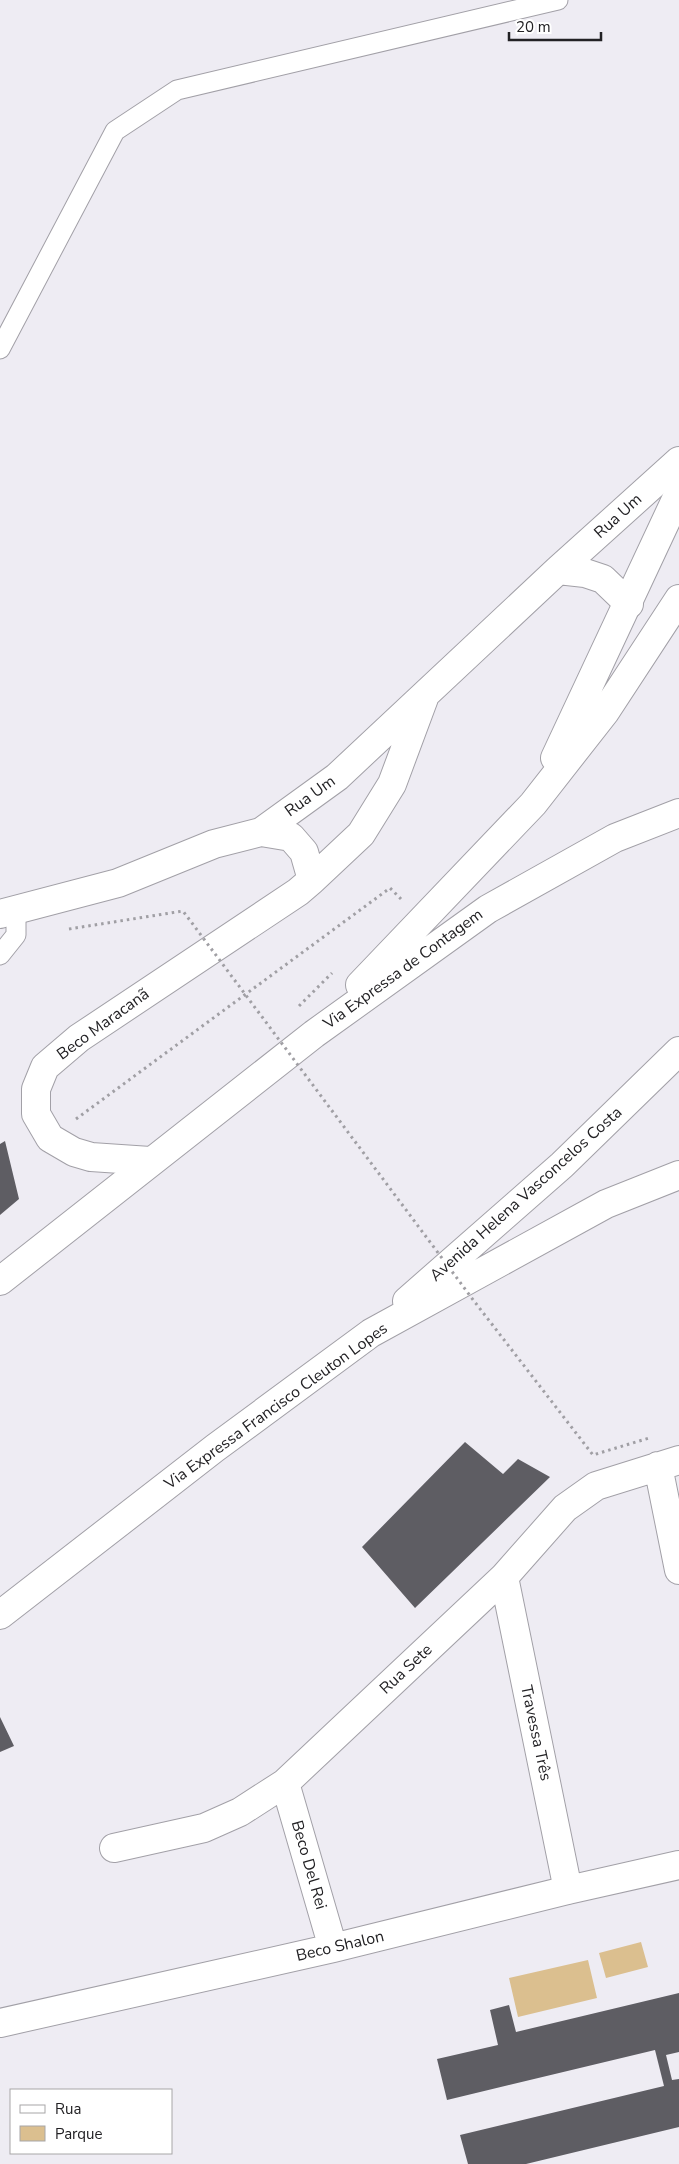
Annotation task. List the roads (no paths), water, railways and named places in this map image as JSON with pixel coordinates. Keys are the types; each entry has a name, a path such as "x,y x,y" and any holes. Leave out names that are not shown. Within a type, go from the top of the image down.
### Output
{"main road":[{"name":"Rua Um","path":"8,912 118,883 214,844 261,832 337,777 558,570 679,461"},
{"path":"533,804 679,493"},
{"path":"558,570 585,573 603,579 628,604"},
{"path":"314,1034 533,804 605,712 679,599"},
{"name":"Beco Maracanã","path":"150,1161 91,1156 74,1152 50,1138 36,1114 36,1089 45,1067 78,1038 298,892 360,834 392,784 426,692"},
{"name":"Via Expressa de Contagem","path":"150,1161 314,1034 488,909 615,838 679,814"},
{"path":"261,832 291,837 304,852 312,880"},
{"name":"Avenida Helena Vasconcelos Costa","path":"371,1333 562,1165 679,1051"},
{"path":"0,1281 150,1161"},
{"name":"Via Expressa Francisco Cleuton Lopes","path":"0,1615 215,1448 371,1333 606,1204 679,1175"},
{"path":"668,1463 679,1570"},
{"name":"Rua Sete","path":"114,1848 204,1828 240,1812 285,1783 504,1577 565,1508 596,1486 668,1463"},
{"name":"Travessa Três","path":"504,1577 568,1890"},
{"name":"Beco Del Rei","path":"285,1783 333,1948"},
{"name":"Beco Shalon","path":"0,2023 333,1948 568,1890 679,1865"}],"lane":[{"path":"0,349 115,131 177,90 558,0"},
{"path":"0,955 16,935 8,912"}]}
